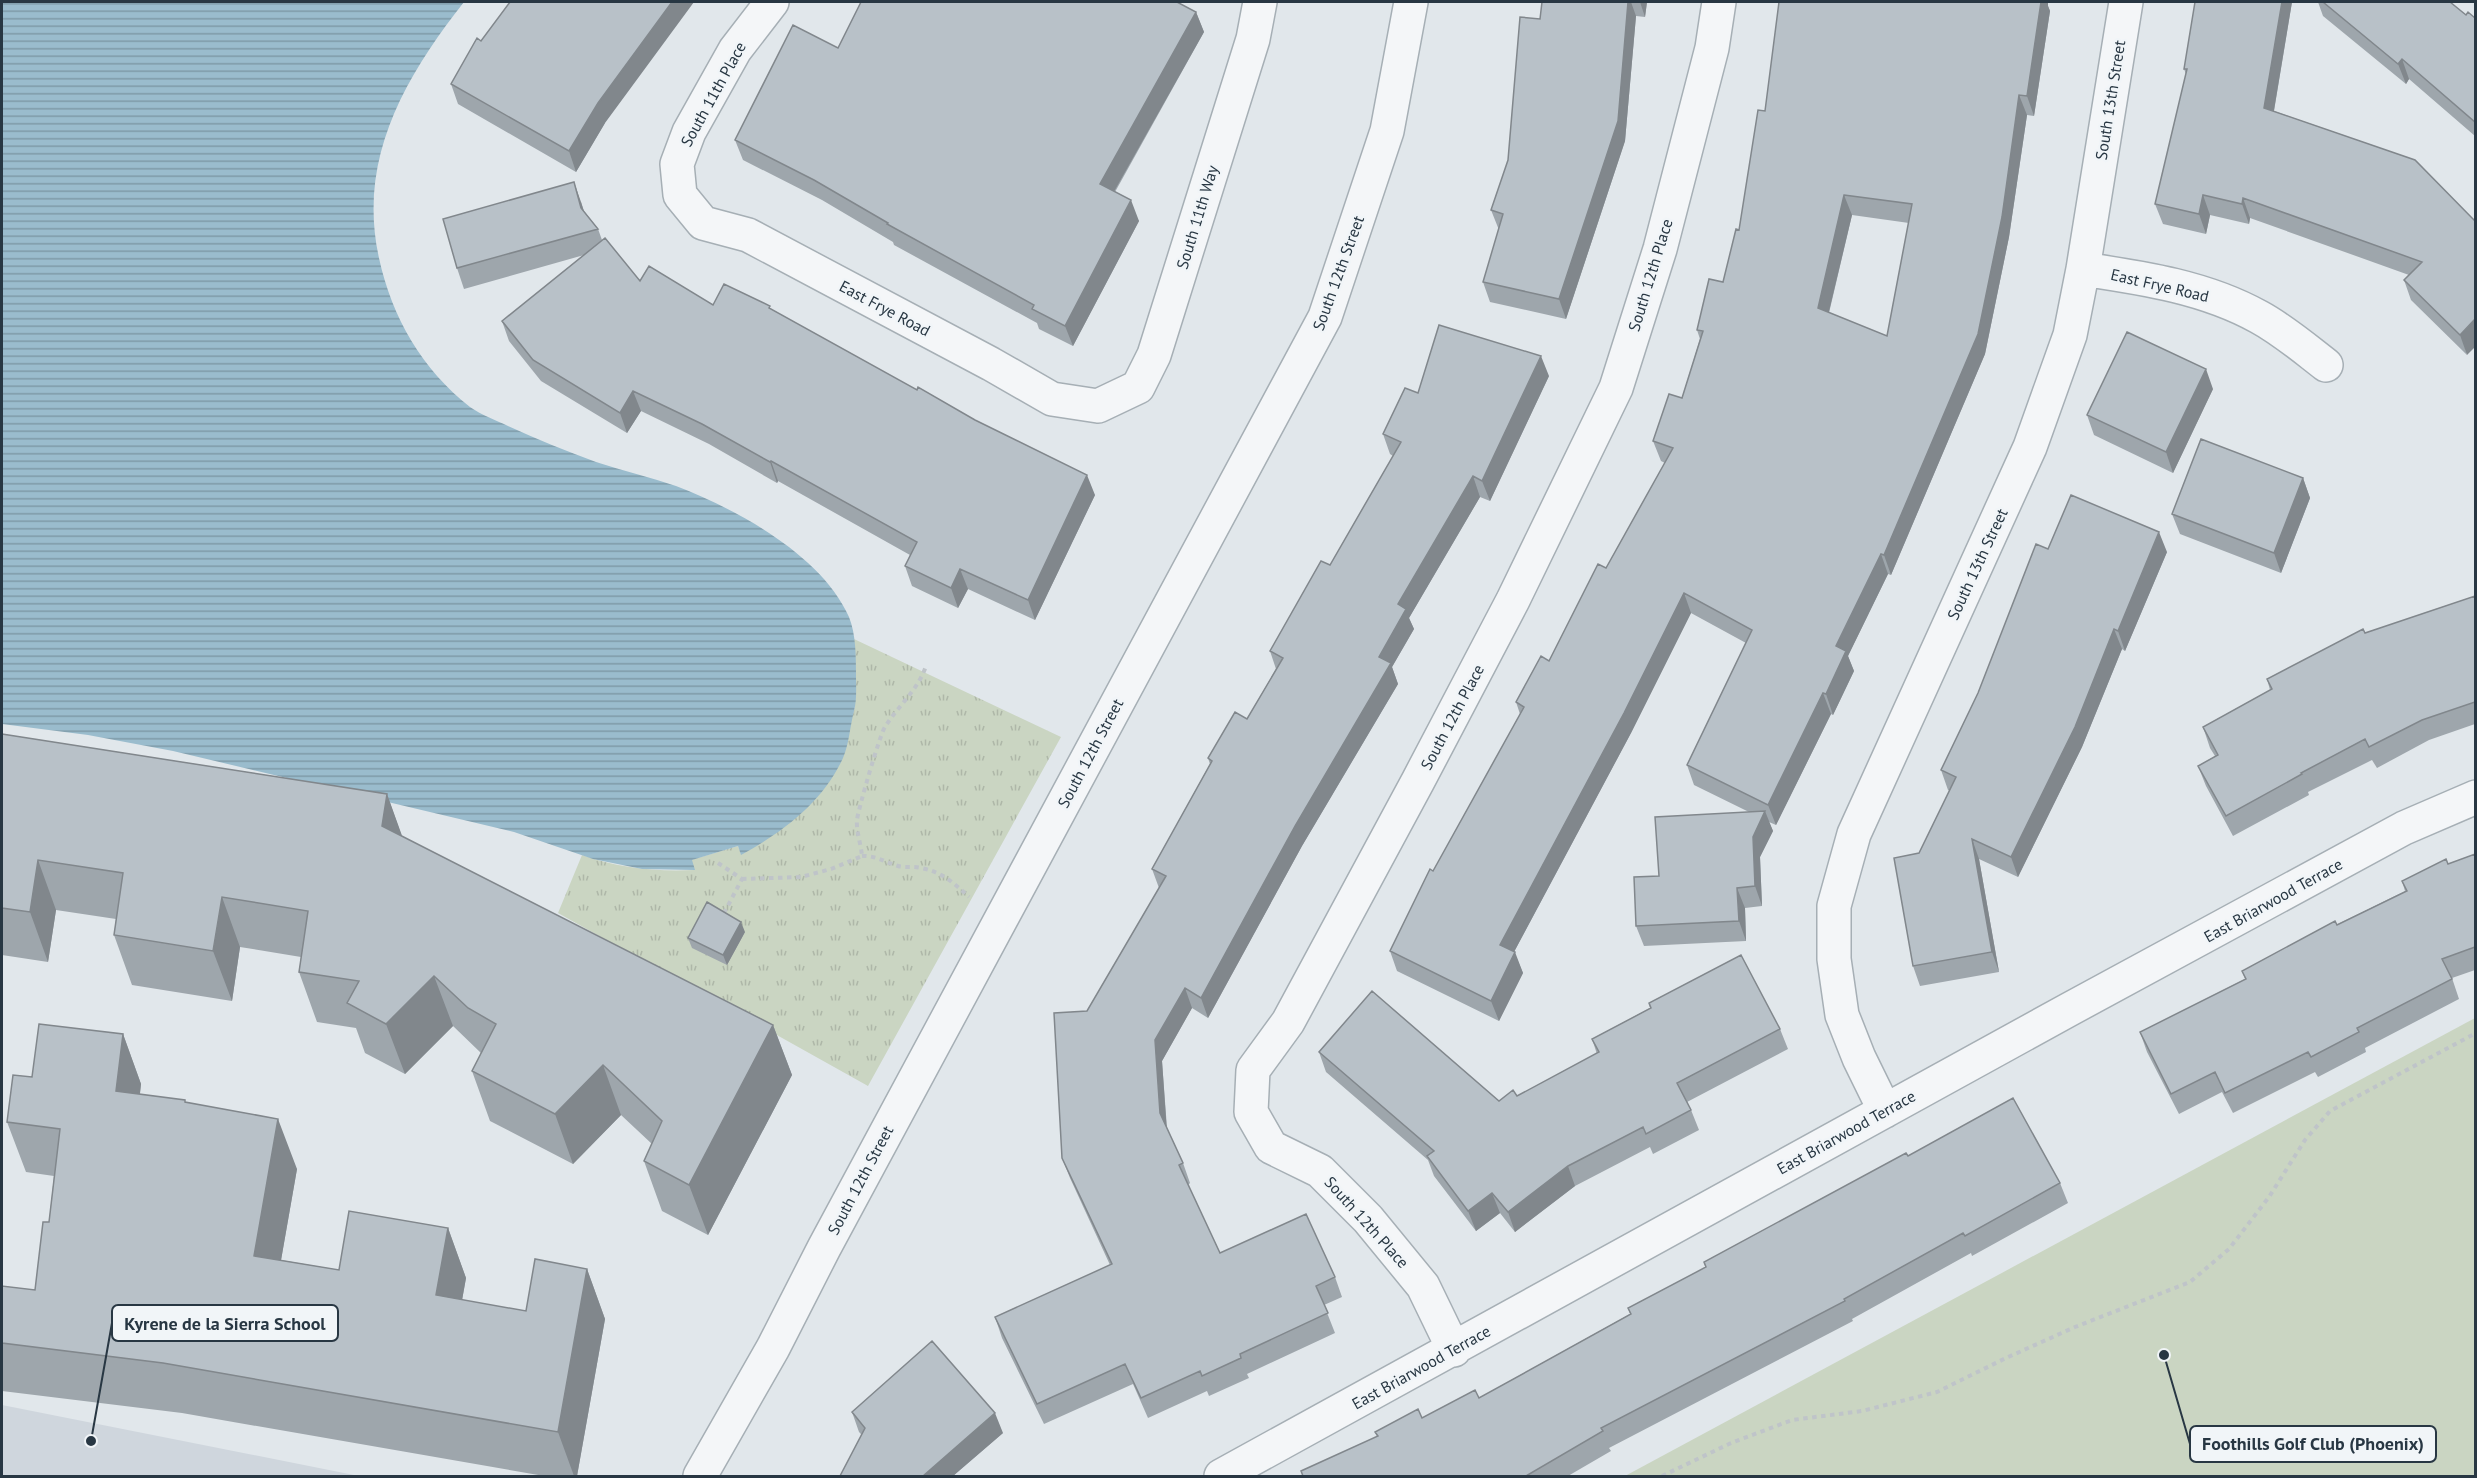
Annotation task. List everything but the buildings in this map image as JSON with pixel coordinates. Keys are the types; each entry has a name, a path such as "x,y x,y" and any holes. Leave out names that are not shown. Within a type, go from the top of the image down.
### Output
{"street":[{"name":"South 11th Place","path":"680,195 677,164 689,132 735,50 772,2"},
{"name":"South 11th Way","path":"1098,406 1138,387 1154,356 1253,39 1260,2"},
{"name":"South 12th Street","path":"700,1476 773,1348 824,1248 1325,317 1387,131 1411,2"},
{"name":"South 12th Place","path":"1454,1350 1423,1286 1368,1219 1320,1171 1270,1147 1251,1112 1253,1070 1288,1022 1418,781 1514,600 1616,388 1660,249 1712,48 1719,2"},
{"name":"South 13th Street","path":"1885,1111 1859,1058 1842,1015 1834,959 1834,906 1854,834 2030,447 2070,335 2083,269 2126,2"},
{"name":"East Frye Road","path":"680,195 703,223 748,235 980,358 1052,399 1098,406"},
{"name":"East Frye Road","path":"2083,269 2146,278 2211,295 2258,316 2326,365"},
{"name":"East Briarwood Terrace","path":"1221,1476 2404,828 2475,797"}],"path":[{"path":"862,856 857,823 859,807 883,729 921,680 926,666"},
{"path":"718,863 742,879 801,877 862,856 871,856 900,867 919,867 940,873 951,880 997,926"},
{"path":"724,913 742,879"},
{"path":"1662,1476 1731,1443 1792,1420 1862,1411 1937,1392 2075,1327 2190,1282 2229,1249 2269,1197 2305,1140 2330,1111 2475,1033"}],"shaded area":[{"path":"2,1405 359,1476 2,1476"}],"green space":[{"path":"854,639 1061,737 868,1086 558,913 582,855 624,866 652,870 694,870 691,860 738,846 741,854 853,714 855,707"},
{"path":"2475,1018 2475,1476 1625,1476"}],"water":[{"path":"2,2 464,2 443,30 405,90 391,121 381,153 375,187 374,222 379,258 392,301 411,341 424,359 437,376 474,410 574,454 676,486 725,507 775,537 819,574 836,595 849,617 855,646 856,694 843,758 835,774 813,802 786,826 741,855 738,846 692,860 695,870 642,869 593,859 514,832 173,751 88,735 2,724"}],"place":[{"name":"Foothills Golf Club (Phoenix)","path":"2164,1355"},
{"name":"Kyrene de la Sierra School","path":"91,1441"}]}
